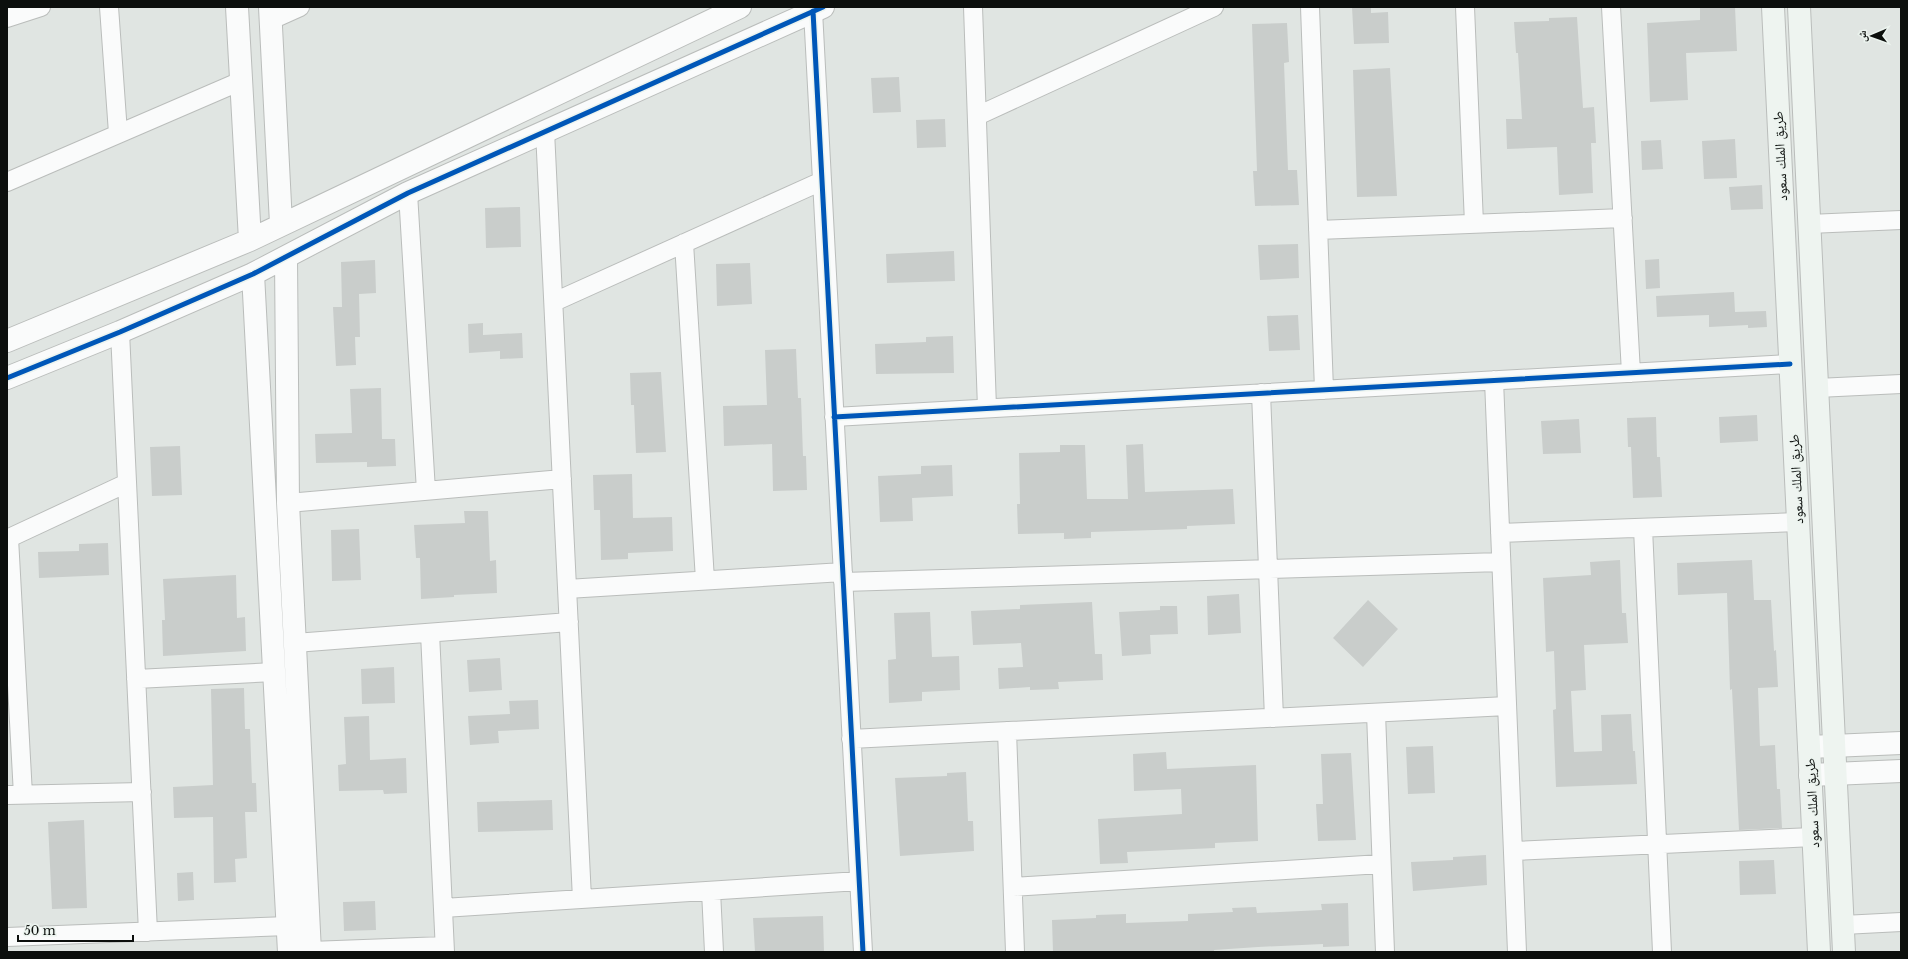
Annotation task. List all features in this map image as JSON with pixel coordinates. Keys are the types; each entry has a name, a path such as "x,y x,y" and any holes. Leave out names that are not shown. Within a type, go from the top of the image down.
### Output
{"main road":[{"name":"طريق الملك سعود","path":"1773,7 1819,952"},
{"name":"طريق الملك سعود","path":"1799,7 1844,952"}],"street":[{"path":"7,18 41,7"},
{"path":"109,7 118,133"},
{"path":"237,7 250,240"},
{"path":"281,224 270,13 300,7"},
{"path":"7,341 250,240 740,7"},
{"path":"973,7 987,408"},
{"path":"977,116 1214,7"},
{"path":"1310,7 1324,390"},
{"path":"1465,7 1474,224"},
{"path":"1611,7 1631,373"},
{"path":"7,378 120,332 253,274 408,193 818,9 822,181 863,952"},
{"path":"8,179 241,81"},
{"path":"545,131 582,899"},
{"path":"554,302 822,181"},
{"path":"408,193 426,491"},
{"path":"1318,230 1623,218"},
{"path":"1809,224 1901,220"},
{"path":"684,243 705,580"},
{"path":"286,257 288,503 295,643 288,727 288,926 303,952"},
{"path":"253,274 275,672 288,727 303,952"},
{"path":"120,332 148,932"},
{"path":"834,416 1790,364"},
{"path":"1494,380 1517,952"},
{"path":"1817,388 1901,384"},
{"path":"1261,393 1274,718"},
{"path":"288,503 562,479"},
{"path":"127,483 8,538 15,795 142,792"},
{"path":"1500,533 1798,522"},
{"path":"1643,528 1662,952"},
{"path":"567,589 705,580 1268,569 1501,562"},
{"path":"295,643 569,622"},
{"path":"303,952 445,949 430,633"},
{"path":"136,679 275,672"},
{"path":"851,739 1507,706"},
{"path":"1376,713 1384,952"},
{"path":"1007,731 1015,952"},
{"path":"1809,747 1901,743"},
{"path":"1810,775 1901,771"},
{"path":"1513,851 1813,837"},
{"path":"1013,887 1382,864"},
{"path":"443,908 859,881"},
{"path":"711,891 714,952"},
{"path":"1843,924 1901,922"},
{"path":"7,937 288,926"}],"building":[{"path":"1352,7 1371,7 1371,13 1388,12 1389,43 1354,44"},
{"path":"1700,7 1735,7 1737,51 1686,53 1688,100 1650,102 1647,23 1700,20"},
{"path":"1577,17 1583,108 1594,107 1596,143 1591,143 1593,193 1559,195 1557,147 1507,149 1506,119 1522,119 1518,53 1516,53 1514,22 1549,21 1549,18"},
{"path":"1287,23 1289,62 1284,63 1288,170 1297,170 1299,205 1255,206 1253,171 1257,171 1252,24"},
{"path":"1390,68 1397,196 1357,197 1353,70"},
{"path":"899,77 901,112 873,113 871,78"},
{"path":"945,119 946,147 917,148 916,120"},
{"path":"1735,139 1737,178 1704,179 1702,141"},
{"path":"1661,140 1663,169 1642,170 1641,141"},
{"path":"1762,185 1763,209 1731,210 1729,187"},
{"path":"520,207 521,247 486,248 485,208"},
{"path":"1298,244 1299,278 1260,280 1258,245"},
{"path":"954,251 955,281 887,283 886,254"},
{"path":"1659,259 1660,288 1646,289 1645,260"},
{"path":"375,260 376,293 359,294 360,337 355,337 356,365 336,366 333,307 342,307 341,262"},
{"path":"750,263 752,304 717,306 716,264"},
{"path":"1734,292 1735,312 1766,311 1767,327 1748,328 1748,325 1709,327 1709,315 1657,317 1656,296"},
{"path":"1298,315 1300,350 1269,351 1267,316"},
{"path":"483,323 483,335 522,333 523,358 500,359 500,351 469,353 468,324"},
{"path":"953,336 954,373 876,374 875,344 926,342 926,337"},
{"path":"796,349 798,398 801,398 803,456 806,456 807,490 773,491 772,444 724,446 723,406 767,405 765,350"},
{"path":"661,372 666,452 636,453 634,405 631,405 630,373"},
{"path":"381,388 382,439 395,439 396,466 367,467 367,462 316,463 315,434 352,433 350,389"},
{"path":"1757,415 1758,441 1720,443 1719,417"},
{"path":"1656,417 1657,457 1660,457 1662,497 1633,498 1631,447 1628,447 1627,418"},
{"path":"1579,419 1581,453 1543,454 1541,421"},
{"path":"1143,444 1145,492 1233,489 1235,524 1187,526 1187,529 1091,532 1091,538 1064,539 1064,533 1018,534 1017,504 1020,504 1019,453 1060,452 1060,445 1085,445 1087,499 1128,499 1126,445"},
{"path":"180,446 182,495 152,496 150,447"},
{"path":"952,465 953,496 912,498 913,521 880,522 878,476 921,474 921,466"},
{"path":"632,474 633,518 672,517 673,551 628,553 628,559 601,560 600,510 594,510 593,475"},
{"path":"464,511 488,511 490,561 496,560 497,593 454,595 454,597 421,599 420,558 416,558 414,525 465,523"},
{"path":"359,529 361,580 332,581 331,530"},
{"path":"108,543 109,575 39,578 38,552 79,551 79,544"},
{"path":"1620,560 1622,613 1626,613 1628,643 1584,645 1586,690 1571,691 1574,752 1602,751 1601,715 1631,714 1637,784 1556,787 1553,710 1556,709 1554,651 1546,652 1543,578 1591,575 1590,562"},
{"path":"1752,560 1754,600 1771,600 1778,687 1758,688 1760,746 1775,745 1777,789 1780,789 1782,828 1739,830 1732,689 1730,690 1727,593 1678,595 1677,563"},
{"path":"236,575 237,618 245,617 246,651 163,656 162,620 165,620 163,579"},
{"path":"1239,594 1241,633 1208,635 1207,596"},
{"path":"1368,600 1398,629 1363,667 1333,638"},
{"path":"1092,602 1095,654 1102,654 1103,680 1058,682 1059,689 1030,690 1030,687 999,689 998,668 1023,667 1021,643 973,645 971,611 1020,609 1020,605"},
{"path":"1160,606 1177,606 1178,634 1150,635 1151,654 1122,656 1119,612 1160,610"},
{"path":"930,612 932,657 959,656 960,690 922,692 922,701 889,703 888,660 896,659 894,613"},
{"path":"500,658 502,690 469,692 467,660"},
{"path":"394,667 395,703 362,704 361,669"},
{"path":"244,688 245,729 250,729 252,783 256,783 257,812 245,812 247,858 235,859 236,882 214,883 213,817 174,818 173,787 213,785 211,689"},
{"path":"538,700 539,729 498,731 499,743 470,745 468,716 510,714 509,701"},
{"path":"369,716 370,760 406,758 407,793 384,794 383,790 339,791 338,765 346,764 344,717"},
{"path":"1433,746 1435,793 1408,794 1406,747"},
{"path":"1166,752 1167,769 1256,765 1258,841 1215,843 1215,848 1127,852 1128,863 1100,864 1098,819 1182,814 1181,789 1134,791 1133,754"},
{"path":"1351,753 1356,840 1318,841 1316,804 1323,804 1321,754"},
{"path":"966,772 968,821 973,821 974,851 900,856 895,778 947,776 947,773"},
{"path":"552,800 553,830 478,832 477,802"},
{"path":"84,820 87,908 52,909 48,822"},
{"path":"1486,855 1487,885 1413,891 1411,862 1453,860 1453,857"},
{"path":"1774,860 1776,894 1740,895 1739,861"},
{"path":"193,872 194,900 178,901 177,873"},
{"path":"375,901 376,930 344,931 343,902"},
{"path":"1348,903 1349,946 1323,947 1323,944 1214,950 1214,952 1053,952 1052,920 1096,918 1096,915 1126,914 1126,923 1188,921 1188,914 1233,912 1232,908 1256,907 1257,913 1322,910 1321,904"},
{"path":"823,916 824,952 755,952 753,918"}],"cycle path":[{"path":"7,378 120,332 253,274 408,193 823,7"},
{"path":"813,11 863,952"},
{"path":"834,417 1790,364"}]}
